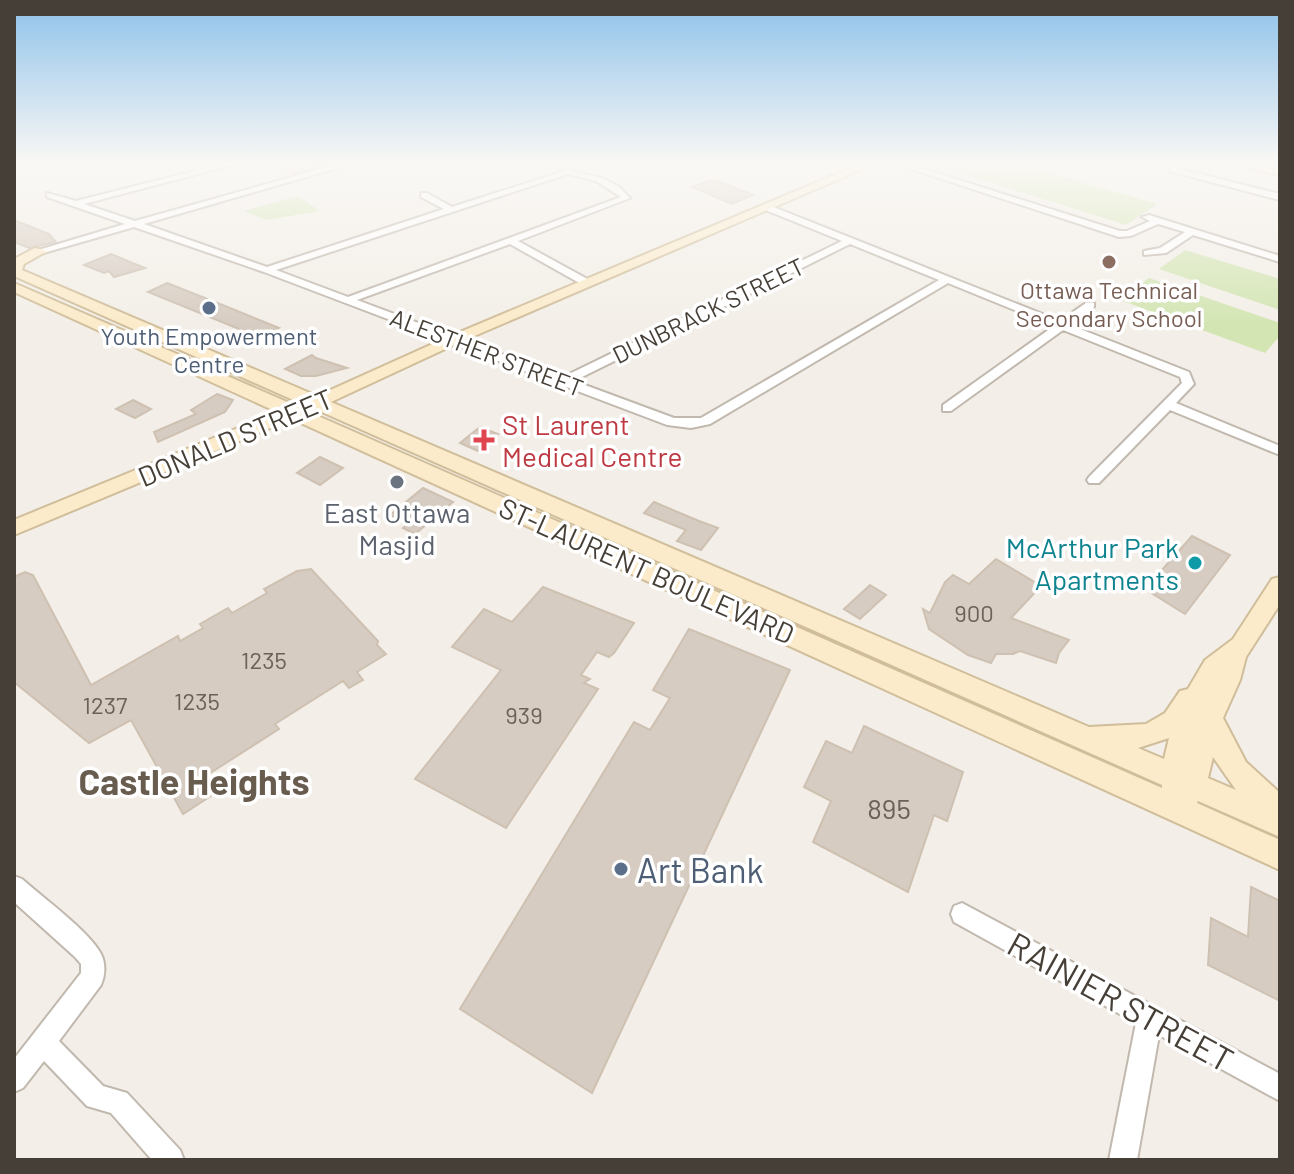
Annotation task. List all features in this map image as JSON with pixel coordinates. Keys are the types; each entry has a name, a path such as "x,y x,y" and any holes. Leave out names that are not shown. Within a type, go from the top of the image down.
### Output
{"main road":[{"name":"DONALD STREET","path":"14,515 298,404 743,217"},
{"path":"14,257 40,251"},
{"path":"14,271 18,262 40,251"},
{"name":"ST-LAURENT BOULEVARD","path":"14,271 298,404 1182,791 1280,823"},
{"name":"ST-LAURENT BOULEVARD","path":"14,287 1087,738 1182,791 1280,855"},
{"name":"DONALD STREET","path":"14,528 298,404"},
{"path":"1087,738 1134,739 1174,721 1199,691 1215,665 1234,655 1280,585"},
{"path":"1182,791 1210,718 1234,672 1234,655"},
{"path":"1182,791 1199,691"},
{"path":"1210,718 1221,750 1234,771 1280,810"}],"street":[{"name":"ALESTHER STREET","path":"112,217 267,270 672,422 691,424 705,421 948,279"},
{"path":"40,251 153,217"},
{"path":"267,270 427,217"},
{"path":"348,300 575,217"},
{"path":"791,217 1177,370 1189,380 1169,405 1094,480"},
{"path":"1065,217 1119,234 1128,234 1157,221"},
{"path":"1145,217 1280,259"},
{"path":"1147,253 1163,251 1191,232"},
{"path":"510,240 587,283"},
{"name":"DUNBRACK STREET","path":"565,381 850,240"},
{"path":"947,408 1090,305"},
{"path":"1169,405 1280,451"},
{"path":"14,887 92,960 93,977 14,1079"},
{"name":"RAINIER STREET","path":"962,914 1280,1088"},
{"path":"1123,1160 1150,1015"},
{"path":"44,1043 96,1097 118,1102 170,1160"}],"green space":[{"path":"258,217 285,217 266,220"},
{"path":"1100,217 1138,217 1126,225"},
{"path":"1185,250 1280,279 1280,310 1159,269"},
{"path":"1149,278 1280,323 1280,336 1265,353 1120,300"}],"building":[{"path":"14,220 49,234 56,242 29,248 14,242"},
{"path":"111,254 145,268 114,277 109,271 104,273 84,265"},
{"path":"167,283 279,328 261,338 148,292"},
{"path":"312,355 347,368 316,376 301,376 285,369"},
{"path":"217,394 233,400 225,412 158,442 154,432 196,414 191,410"},
{"path":"133,400 151,409 135,418 116,409"},
{"name":"St Laurent Medical Centre","path":"480,427 498,434 478,451 460,443"},
{"path":"320,457 343,468 320,485 297,473"},
{"path":"423,488 453,502 415,534 403,528 408,524 390,515"},
{"path":"654,502 718,528 701,550 677,541 686,530 644,513"},
{"name":"McArthur Park Apartments","path":"1192,536 1230,555 1185,614 1145,589"},
{"path":"996,559 1041,586 1011,618 1069,640 1056,663 1020,651 996,654 991,663 968,655 929,629 923,609 930,613 945,582 953,575 969,584"},
{"path":"311,569 378,641 377,645 386,654 357,672 363,680 349,688 343,681 275,724 279,729 204,777 214,794 183,814 131,720 89,743 14,682 14,577 25,572 33,575 91,685 178,636 180,641 203,628 200,624 228,608 232,613 267,593 264,589 297,571"},
{"path":"870,585 886,595 860,619 844,609"},
{"path":"543,587 634,623 614,653 609,657 597,652 581,675 590,679 584,683 598,689 506,828 415,779 501,670 452,647 484,609 512,622"},
{"name":"Art Bank","path":"689,629 790,670 592,1093 460,1009 634,722 650,730 670,698 653,690"},
{"path":"864,726 963,772 947,821 934,815 908,892 813,842 831,801 804,787 826,741 852,753"},
{"path":"1251,887 1280,901 1280,1001 1208,965 1211,918 1248,937"}],"place":[{"name":"Ottawa Technical Secondary School","path":"1109,262"},
{"name":"Youth Empowerment Centre","path":"209,308"},
{"name":"St Laurent Medical Centre","path":"484,440"},
{"name":"East Ottawa Masjid","path":"397,482"},
{"name":"McArthur Park Apartments","path":"1195,563"},
{"name":"Art Bank","path":"621,869"}],"district":[{"name":"Castle Heights","path":"194,780"}]}
